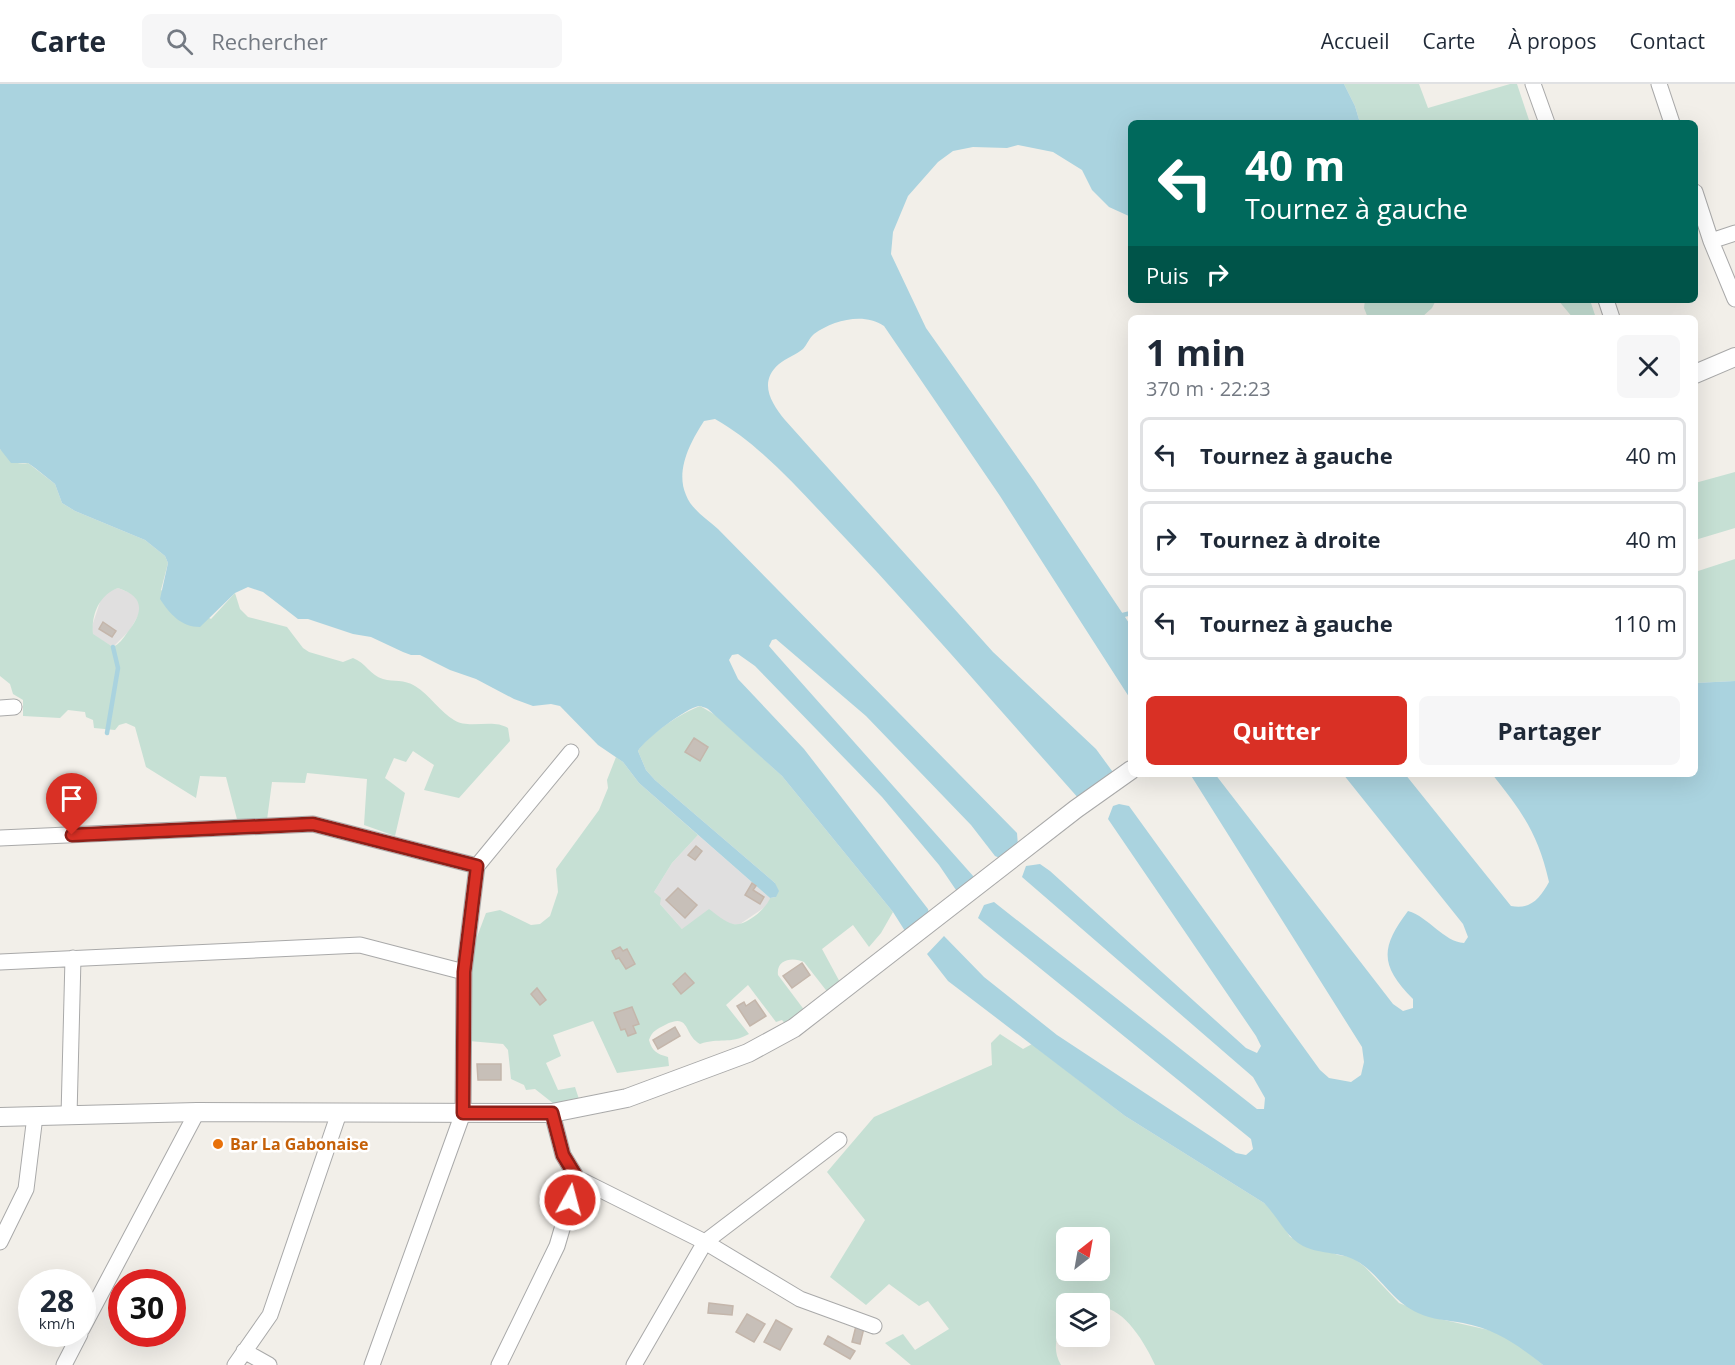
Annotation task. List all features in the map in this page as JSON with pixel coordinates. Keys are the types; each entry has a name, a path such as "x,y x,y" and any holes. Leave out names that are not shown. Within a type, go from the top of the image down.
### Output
{"street":[{"path":"1533,84 1546,120"},
{"path":"1659,84 1671,120"},
{"path":"1698,201 1711,241 1735,299"},
{"path":"1711,241 1735,233"},
{"path":"1698,373 1735,357"},
{"path":"372,1365 463,1113 464,972 477,866 571,752"},
{"path":"0,1117 197,1112 552,1113 627,1098 748,1053 794,1028 1076,809 1128,772"},
{"path":"0,838 313,824 477,866"},
{"path":"0,962 360,945 464,972"},
{"path":"69,1116 73,958"},
{"path":"96,1303 197,1112"},
{"path":"235,1365 270,1315 339,1113"},
{"path":"552,1113 563,1155 577,1178 705,1242 800,1299 873,1326"},
{"path":"0,1242 26,1189 35,1116"},
{"path":"639,1363 705,1242 839,1140"},
{"path":"499,1365 557,1246 577,1178"},
{"path":"64,1365 73,1347"},
{"path":"244,1352 269,1365"}],"shaded area":[{"path":"118,588 133,594 139,602 140,612 130,630 113,647 93,635 92,626 101,599 109,591"},
{"path":"698,835 770,898 768,905 740,924 682,929 660,904 654,892 672,863"}],"green space":[{"path":"1344,84 1419,84 1428,108 1510,84 1517,84 1529,120 1359,120"},
{"path":"1365,303 1434,303 1424,315 1367,315"},
{"path":"1560,303 1591,303 1595,315 1570,315"},
{"path":"0,449 15,462 28,463 55,484 62,503 75,511 145,540 165,556 168,563 161,590 211,619 235,593 240,609 248,617 287,627 303,648 309,652 343,662 353,658 379,677 407,682 415,686 444,713 460,723 495,724 508,728 510,741 459,798 424,790 434,765 413,751 406,762 394,758 385,778 405,793 395,836 364,825 367,779 307,773 305,783 272,782 267,820 238,823 226,777 200,776 196,798 146,767 135,727 126,723 119,725 115,730 94,728 93,720 86,717 85,712 68,710 60,718 23,716 23,700 13,694 10,684 0,676","holes":["118,588 137,601 139,612 124,637 113,647 93,634 93,620 98,606 106,595"]},
{"path":"1735,472 1735,528 1698,539 1698,482"},
{"path":"1735,559 1735,681 1698,683 1698,571"},
{"path":"700,706 717,716 782,776 893,912 881,933 869,947 853,925 822,949 842,986 829,994 804,962 790,960 782,963 778,975 808,1015 789,1028 782,1020 776,1022 748,985 726,1005 749,1034 736,1039 700,1044 679,1021 653,1032 649,1040 652,1047 656,1052 668,1057 669,1066 617,1073 593,1021 553,1035 561,1056 546,1063 558,1090 575,1087 579,1099 554,1104 535,1089 526,1090 524,1085 511,1079 508,1050 503,1044 469,1041 466,966 486,913 500,910 531,925 540,924 550,916 558,892 556,869 599,810 608,788 607,780 616,757 623,762 639,783 698,835 672,863 654,892 661,898 660,904 682,929 709,909 730,923 743,923 760,911 770,898 776,897 775,883 655,780 646,770 638,751 649,738 666,725"},
{"path":"1000,1034 1023,1049 1032,1044 1125,1116 1264,1203 1276,1214 1290,1237 1338,1255 1352,1257 1365,1267 1399,1303 1440,1319 1493,1331 1518,1344 1543,1365 1155,1365 1134,1329 1110,1310 1110,1293 1056,1293 1056,1348 1061,1365 911,1365 885,1343 903,1334 915,1350 949,1329 928,1301 919,1306 889,1284 866,1305 830,1277 865,1220 827,1172 874,1117 992,1065 991,1043"}],"water":[{"path":"0,84 1344,84 1359,120 1128,120 1128,216 1109,207 1092,190 1082,170 1053,152 1018,145 1007,148 973,147 953,151 938,162 908,196 893,232 891,254 926,328 1034,481 1128,622 1128,695 1000,496 884,326 867,319 849,320 830,325 814,334 800,351 779,364 769,378 771,400 785,420 993,652 1096,749 1115,775 1080,800 894,590 776,466 746,440 715,419 704,421 694,437 686,456 682,476 686,495 692,505 1017,833 1018,846 1004,860 995,856 971,825 866,716 776,639 772,640 769,646 974,877 963,893 956,890 939,865 882,797 755,666 738,654 732,655 729,660 738,679 804,749 928,909 930,918 905,931 893,912 782,776 708,709 699,706 685,712 657,732 638,751 646,770 655,780 775,883 779,891 776,897 770,898 639,783 623,762 598,745 560,706 551,704 533,706 420,655 411,655 371,637 353,634 308,619 298,619 263,592 248,587 235,593 200,627 187,625 172,614 160,599 168,563 165,556 145,540 75,511 62,503 55,484 28,463 11,463 0,449"},
{"path":"1735,681 1735,1365 1543,1365 1514,1344 1486,1329 1418,1313 1394,1296 1375,1275 1360,1263 1346,1257 1310,1249 1297,1242 1264,1203 1125,1116 948,981 927,954 944,936 984,977 1057,1035 1236,1153 1246,1155 1253,1149 1251,1139 978,918 984,905 994,902 1257,1109 1264,1109 1265,1098 1253,1077 1022,877 1026,866 1040,864 1050,871 1246,1048 1257,1053 1261,1046 1256,1036 1108,819 1113,806 1119,804 1129,806 1320,1070 1329,1078 1351,1082 1361,1075 1364,1062 1362,1047 1192,777 1217,777 1393,1004 1403,1011 1413,1008 1413,999 1394,977 1388,956 1392,936 1408,911 1423,918 1457,942 1464,943 1468,937 1463,924 1345,777 1407,777 1511,906 1524,906 1534,902 1549,882 1540,850 1528,824 1494,777 1698,777 1698,683"}],"building":[{"path":"103,622 116,631 112,637 99,629"},
{"path":"694,738 708,747 700,761 685,752"},
{"path":"696,846 702,851 695,860 688,855"},
{"path":"752,883 756,886 753,890 764,897 760,904 745,895"},
{"path":"678,888 697,905 685,918 666,900"},
{"path":"620,947 623,951 627,949 635,964 626,969 612,951"},
{"path":"802,963 810,975 792,988 783,976"},
{"path":"685,973 694,983 681,994 673,984"},
{"path":"537,988 546,1000 540,1005 531,994"},
{"path":"755,1000 766,1016 750,1026 737,1006 744,1002 746,1006"},
{"path":"632,1007 639,1024 633,1026 636,1033 628,1036 625,1029 621,1030 614,1013"},
{"path":"675,1027 680,1036 658,1049 653,1040"},
{"path":"477,1064 501,1064 501,1080 478,1080"},
{"path":"709,1303 733,1306 732,1315 708,1313"},
{"path":"747,1314 765,1324 754,1342 736,1332"},
{"path":"776,1320 792,1329 780,1350 764,1342"},
{"path":"856,1326 864,1328 860,1344 852,1342"},
{"path":"828,1336 855,1351 850,1359 824,1344"}],"waterway":[{"path":"1119,616 1128,614"},
{"path":"107,733 118,668 113,647"}],"place":[{"name":"Bar La Gabonaise","path":"218,1144"}],"route":[{"path":"72,835 313,824 477,866 464,972 463,1113 552,1113 563,1155 577,1178 570,1200"}]}
